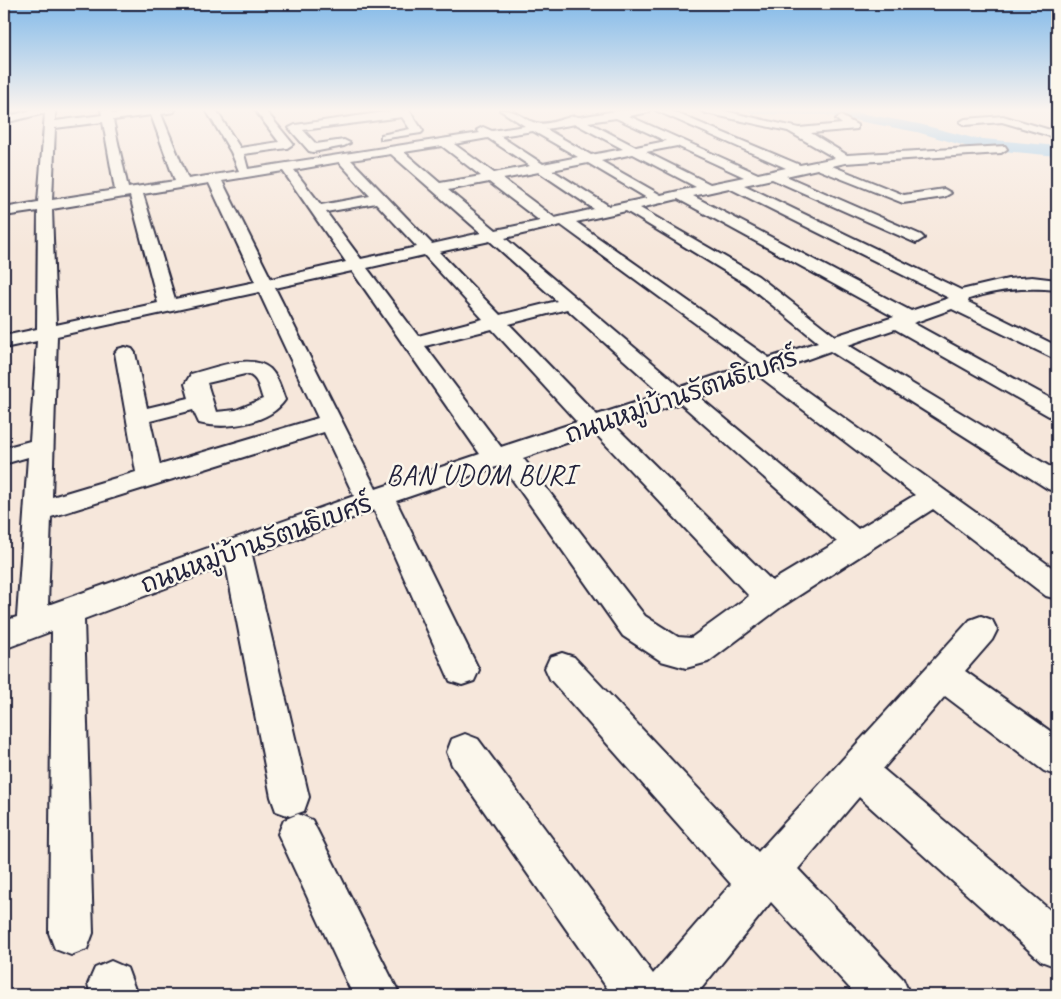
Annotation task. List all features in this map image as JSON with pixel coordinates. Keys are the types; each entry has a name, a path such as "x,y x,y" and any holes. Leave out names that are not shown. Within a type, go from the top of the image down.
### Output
{"street":[{"path":"32,624 47,332 45,205 47,157"},
{"path":"118,157 128,192 168,306"},
{"path":"172,157 183,184"},
{"path":"239,157 245,174"},
{"path":"4,212 351,157"},
{"path":"401,157 570,303 857,544"},
{"path":"467,157 492,178 560,222 763,367 932,497 1057,587"},
{"path":"524,157 608,212"},
{"path":"584,157 660,200"},
{"path":"437,188 607,157"},
{"path":"647,157 709,189"},
{"path":"715,157 916,238"},
{"path":"770,157 799,169"},
{"path":"4,342 682,196 819,165 843,157"},
{"path":"855,157 875,168"},
{"path":"911,157 930,166"},
{"path":"342,158 495,322 770,598"},
{"path":"819,165 899,198 907,199 944,193"},
{"path":"286,167 413,343 634,626 672,650 686,653 697,652 770,598 932,497"},
{"path":"214,179 307,375 331,422 375,499 462,670"},
{"path":"731,184 956,299 1057,354"},
{"path":"682,196 902,320 1057,411"},
{"path":"317,210 379,198"},
{"path":"628,207 752,280 831,343 1057,483"},
{"path":"956,299 988,286 1016,282 1057,285"},
{"name":"ถนนหมู่บ้านรัตนธิเบศร์","path":"4,635 375,499 902,320 956,299"},
{"path":"413,343 570,303"},
{"path":"125,353 150,478"},
{"path":"253,368 261,371 269,384 274,400 265,408 212,420 207,418 200,402 196,384 205,377 253,368"},
{"path":"269,384 307,375"},
{"path":"138,417 200,402"},
{"path":"37,511 331,422"},
{"path":"4,456 41,446"},
{"path":"237,551 294,816 377,995"},
{"path":"68,612 71,933"},
{"path":"666,995 764,877 981,630"},
{"path":"562,668 764,877 887,995"},
{"path":"943,675 1057,758"},
{"path":"465,752 640,995"},
{"path":"857,771 1057,945"}],"district":[{"name":"BAN UDOM BURI","path":"481,474"}]}
